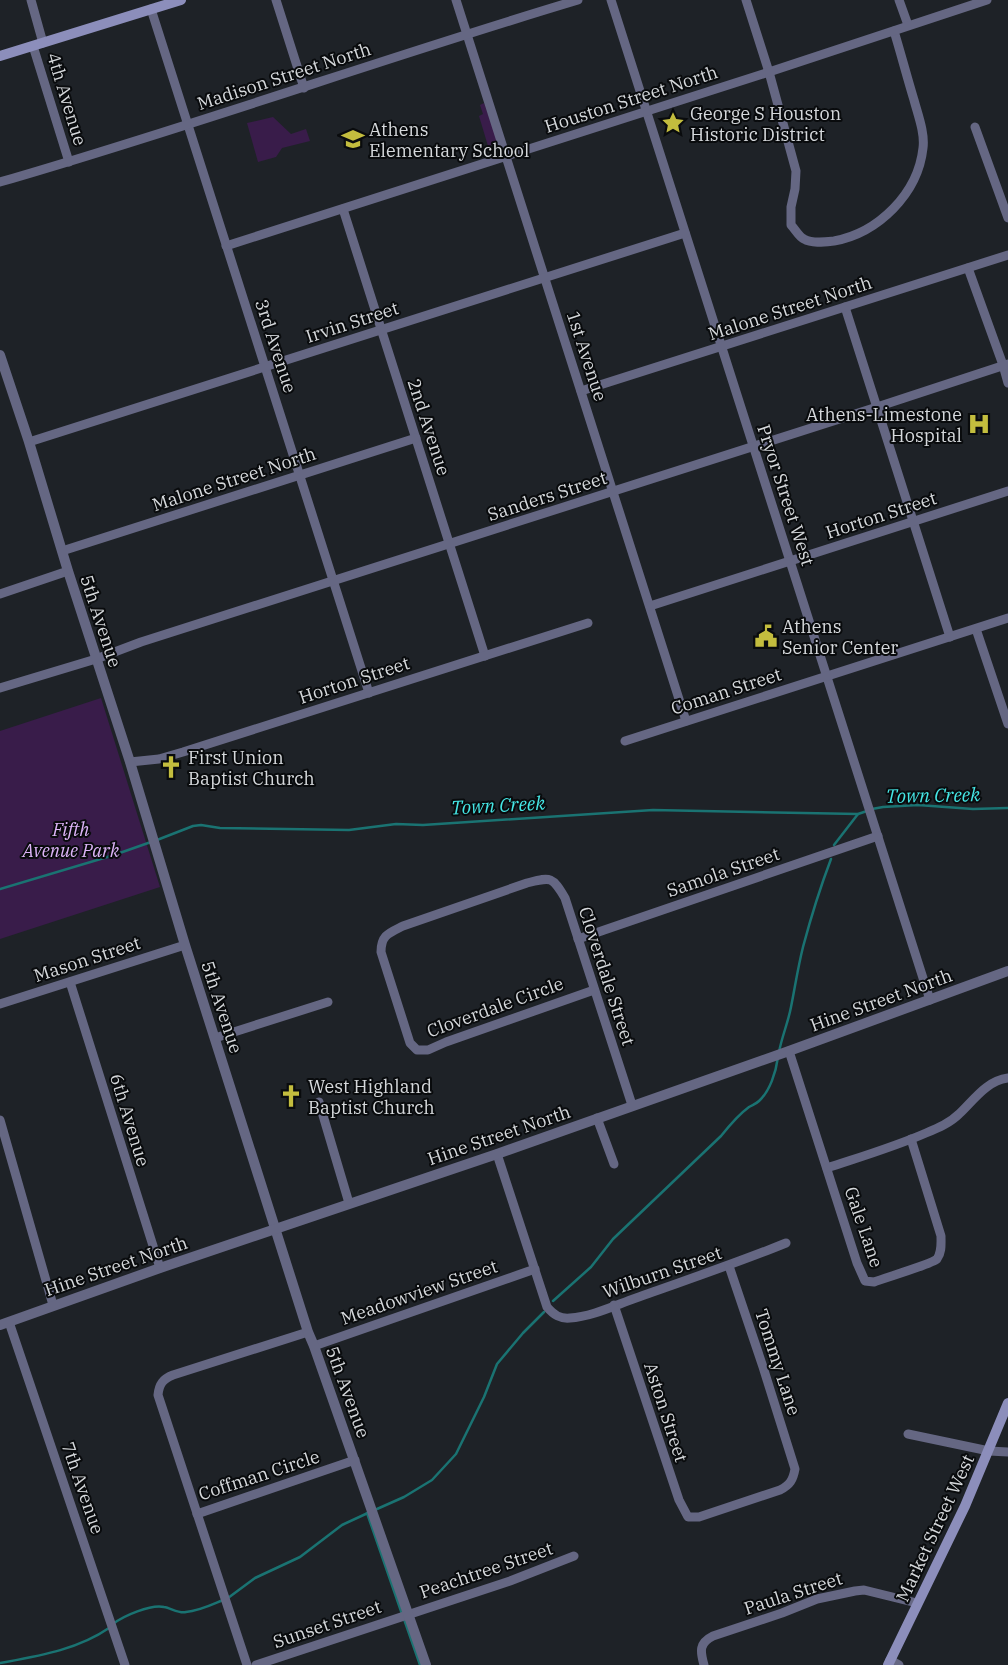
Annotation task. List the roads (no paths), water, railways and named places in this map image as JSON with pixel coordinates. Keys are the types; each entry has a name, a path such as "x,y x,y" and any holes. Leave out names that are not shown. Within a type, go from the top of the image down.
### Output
{"main road":[{"path":"0,56 181,0"},
{"name":"Market Street West","path":"892,1663 917,1603 966,1506 1008,1404"}],"street":[{"name":"4th Avenue","path":"31,0 44,43"},
{"path":"276,0 304,88"},
{"name":"1st Avenue","path":"456,0 686,721"},
{"name":"Madison Street North","path":"0,182 188,125 467,33 578,0"},
{"name":"Pryor Street West","path":"611,0 930,1000"},
{"path":"746,0 769,72 796,171 791,207 791,225 804,239 823,242 851,236 884,218 897,205 913,182 921,164 923,146 921,127 894,30"},
{"path":"899,0 908,26"},
{"name":"Houston Street North","path":"226,246 646,112 987,0"},
{"name":"3rd Avenue","path":"151,9 369,693"},
{"name":"4th Avenue","path":"33,46 70,162"},
{"path":"975,127 1008,218"},
{"name":"2nd Avenue","path":"342,209 485,656"},
{"name":"Irvin Street","path":"29,442 685,233"},
{"name":"Malone Street North","path":"581,391 1008,255"},
{"path":"968,268 1006,364 1008,383"},
{"path":"845,307 950,637"},
{"name":"5th Avenue","path":"0,355 130,762 150,833 308,1332 355,1460 426,1665"},
{"name":"Sanders Street","path":"0,688 96,659 141,642 754,447 1006,364"},
{"name":"Malone Street North","path":"62,551 416,438"},
{"name":"Horton Street","path":"650,606 1008,491"},
{"path":"0,594 68,571"},
{"name":"Coman Street","path":"625,741 1008,618"},
{"name":"Horton Street","path":"130,762 159,759 184,752 588,623"},
{"path":"976,629 1008,724"},
{"name":"Samola Street","path":"578,939 878,836"},
{"name":"Cloverdale Street","path":"533,882 546,878 556,882 565,898 632,1105"},
{"name":"Cloverdale Circle","path":"533,882 403,926 387,934 381,942 381,952 410,1043 416,1050 428,1050 594,990"},
{"name":"Mason Street","path":"0,1004 185,944"},
{"name":"Hine Street North","path":"4,1324 349,1202 497,1154 1008,971"},
{"name":"6th Avenue","path":"70,982 160,1268"},
{"path":"215,1038 328,1002"},
{"name":"Gale Lane","path":"789,1050 857,1264 865,1281 874,1282 927,1264 936,1260 941,1252 941,1236 911,1139"},
{"path":"827,1168 911,1139 944,1125 959,1114 986,1087 1008,1078"},
{"path":"319,1102 349,1202"},
{"path":"597,1118 614,1164"},
{"path":"0,1120 54,1305"},
{"path":"497,1154 535,1268"},
{"name":"Wilburn Street","path":"535,1268 548,1308 554,1315 562,1318 571,1318 729,1266 786,1243"},
{"name":"Tommy Lane","path":"698,1517 787,1486 794,1479 795,1469 729,1266"},
{"name":"Meadowview Street","path":"314,1346 535,1268"},
{"name":"Aston Street","path":"614,1305 678,1500 688,1517 698,1517"},
{"name":"7th Avenue","path":"4,1324 126,1665"},
{"name":"Coffman Circle","path":"308,1332 164,1378 159,1386 158,1395 197,1514 355,1460"},
{"path":"908,1434 989,1451 1008,1452"},
{"path":"197,1514 247,1665"},
{"name":"Peachtree Street","path":"409,1614 510,1581 574,1556"},
{"name":"Paula Street","path":"704,1665 701,1648 705,1640 816,1599 855,1590 864,1590 917,1603"},
{"name":"Sunset Street","path":"256,1665 409,1614"}],"waterway":[{"name":"Town Creek","path":"872,809 918,805 973,809 1008,808"},
{"name":"Town Creek","path":"157,840 193,826 201,825 220,828 349,830 396,824 423,825 653,810 858,814 867,811"},
{"path":"834,845 858,814"},
{"name":"Town Creek","path":"0,889 151,842"},
{"path":"779,1052 790,1013 803,947 831,859"},
{"path":"553,1301 591,1267 613,1239 721,1136 737,1117 763,1097 772,1081 778,1057"},
{"path":"377,1509 404,1497 432,1480 456,1454 484,1397 497,1364 544,1312"},
{"path":"228,1598 255,1578 300,1557 342,1525 370,1512"},
{"path":"367,1513 402,1614"},
{"path":"113,1624 130,1614 152,1607 164,1607 183,1612 200,1609 223,1600"},
{"path":"404,1619 420,1665"},
{"path":"0,1663 43,1655 70,1647 97,1636 109,1628"}],"place":[{"name":"George S Houston Historic District","path":"673,123"},
{"name":"Athens Elementary School","path":"353,139"},
{"name":"Athens-Limestone Hospital","path":"979,424"},
{"name":"Athens Senior Center","path":"766,636"},
{"name":"First Union Baptist Church","path":"171,767"},
{"name":"West Highland Baptist Church","path":"291,1096"}],"park label":[{"name":"Fifth Avenue Park","path":"71,840"}]}
